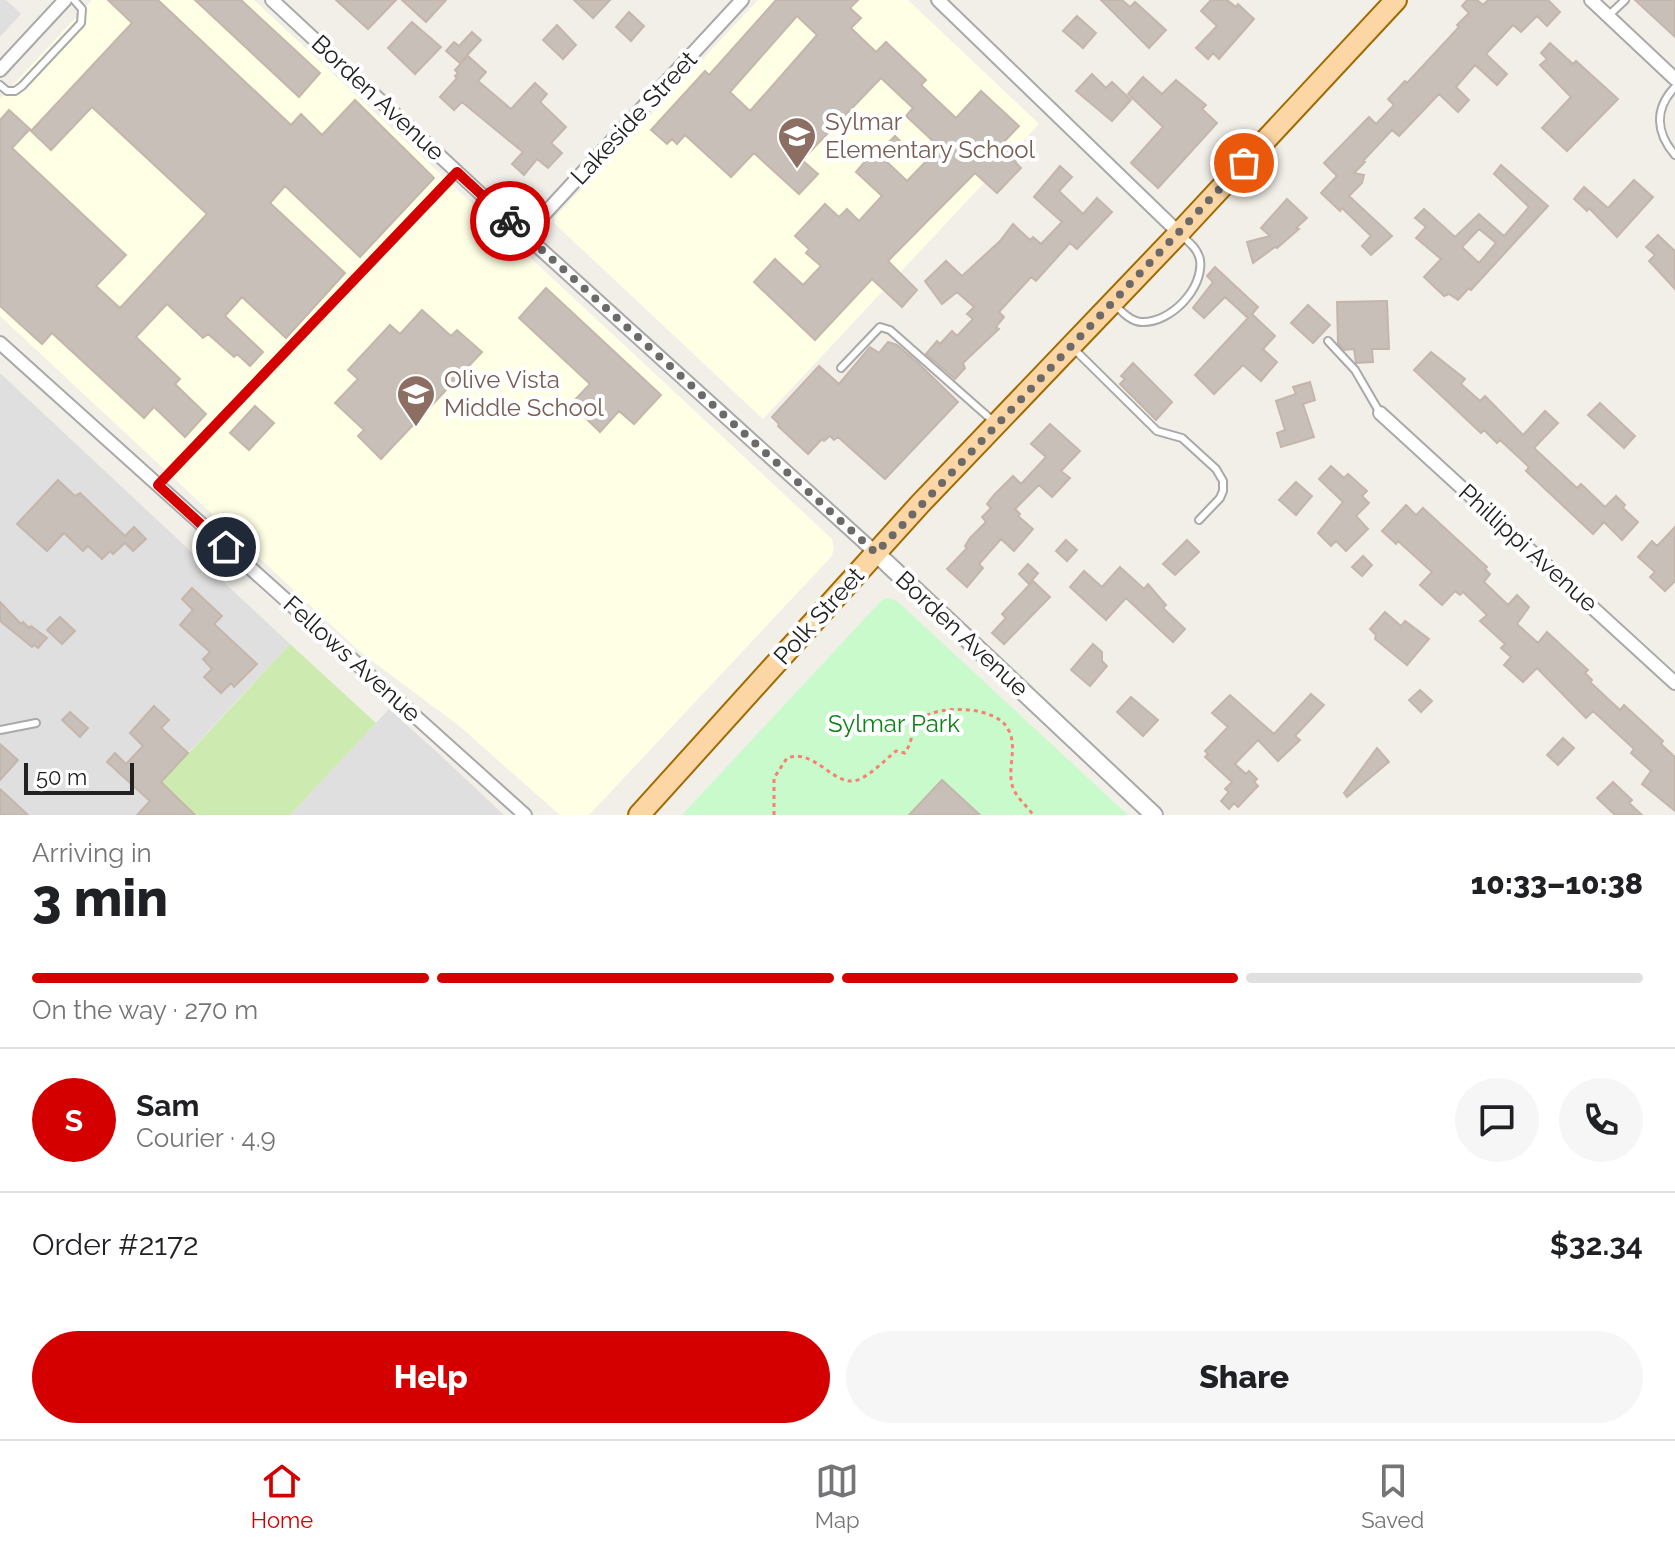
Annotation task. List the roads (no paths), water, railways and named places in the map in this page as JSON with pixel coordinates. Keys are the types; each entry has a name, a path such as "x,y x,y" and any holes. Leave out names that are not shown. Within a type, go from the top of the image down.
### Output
{"main road":[{"name":"Polk Street","path":"639,815 876,553 1396,0"}],"street":[{"path":"0,70 65,0"},
{"name":"Borden Avenue","path":"272,0 525,235 876,553 1154,815"},
{"name":"Lakeside Street","path":"525,235 742,0"},
{"path":"938,0 1179,233"},
{"path":"1591,0 1675,79"},
{"name":"Fellows Avenue","path":"0,343 525,815"},
{"name":"Phillippi Avenue","path":"1380,413 1675,683"}],"lane":[{"path":"0,85 7,91 15,91 22,86 81,23 82,9 74,0"},
{"path":"1608,16 1625,0"},
{"path":"1675,87 1664,99 1659,112 1663,137 1675,155"},
{"path":"158,485 457,172"},
{"path":"1112,303 1128,317 1141,323 1162,318 1181,303 1198,284 1200,259 1194,246 1179,233"},
{"path":"841,368 880,327 890,330 997,425"},
{"path":"1328,341 1355,370 1380,413"},
{"path":"1071,347 1157,431 1182,438 1216,469 1223,481 1223,491 1199,520"},
{"path":"0,730 36,723"}],"place":[{"name":"Sylmar Elementary School","path":"797,170"},
{"name":"Olive Vista Middle School","path":"416,428"}],"park label":[{"name":"Sylmar Park","path":"894,724"}]}
